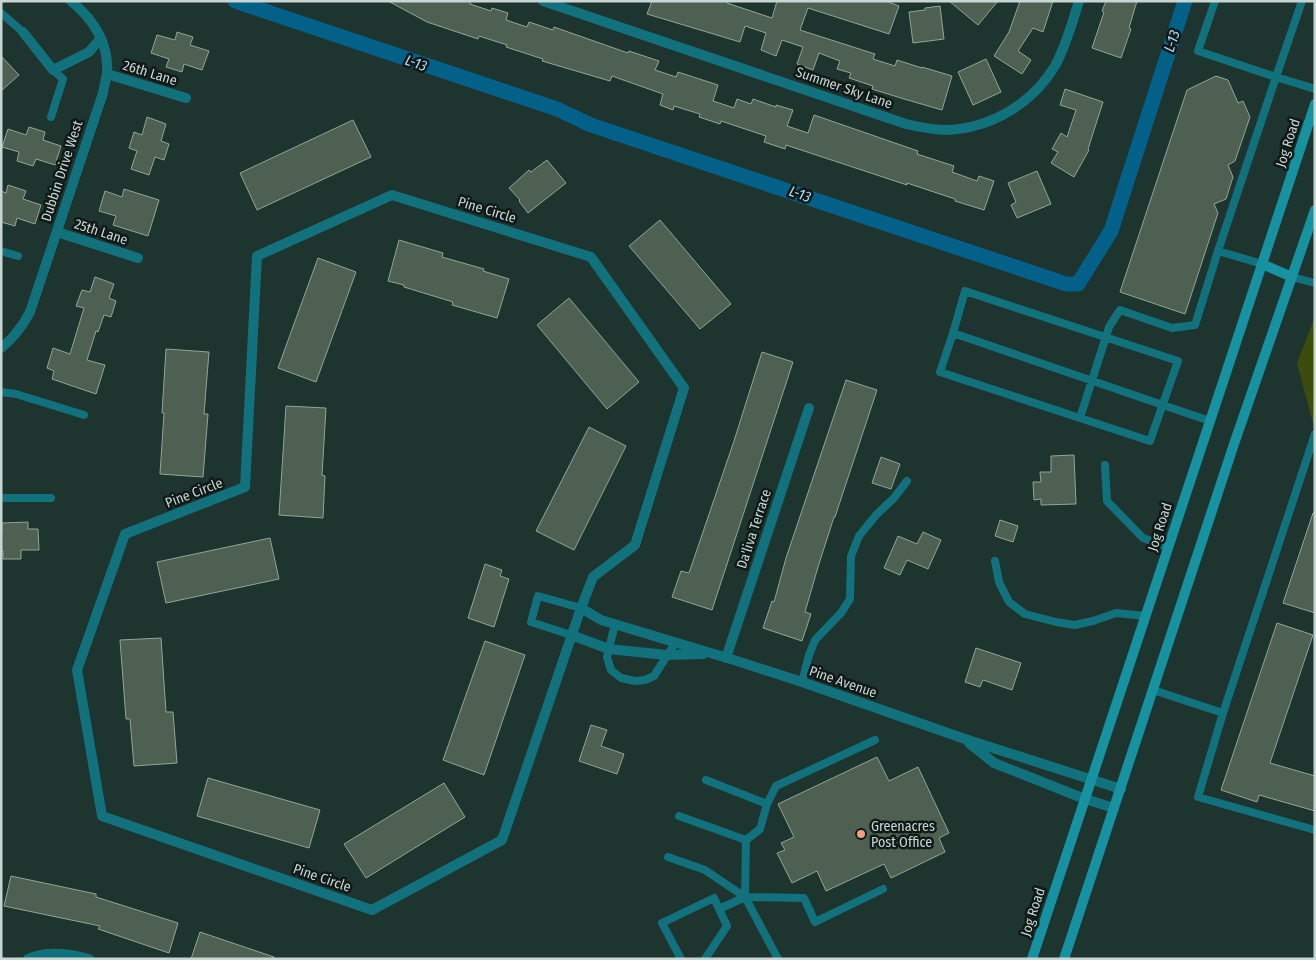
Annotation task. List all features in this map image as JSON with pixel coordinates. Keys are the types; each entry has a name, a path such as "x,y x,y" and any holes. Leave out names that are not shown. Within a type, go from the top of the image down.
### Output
{"main road":[{"name":"Jog Road","path":"1032,959 1315,104"},
{"path":"1064,959 1234,444 1315,210"},
{"path":"1262,264 1292,277"}],"street":[{"name":"Dubbin Drive West","path":"1,348 11,340 30,312 103,93 106,74 105,53 101,38 87,15 71,1"},
{"name":"Summer Sky Lane","path":"543,1 906,124 946,130 986,123 1005,115 1030,97 1044,82 1055,65 1064,47 1079,1"},
{"path":"23,32 53,70 89,52 101,38"},
{"name":"26th Lane","path":"106,74 186,98"},
{"name":"Pine Circle","path":"392,195 591,257 684,388 635,545 593,577 581,608 502,840 372,910 102,816 77,670 125,534 245,487 258,256 392,195"},
{"name":"25th Lane","path":"57,232 138,258"},
{"name":"Da'liva Terrace","path":"726,658 809,408"},
{"name":"Pine Avenue","path":"581,608 601,620 802,682 965,739 1121,789"},
{"name":"Pine Avenue","path":"571,635 609,649 666,655 711,654"},
{"name":"Pine Avenue","path":"965,739 994,763 1085,799 1114,808"},
{"path":"28,959 38,954 72,954 89,959"}],"lane":[{"path":"1215,1 1198,51 1315,89"},
{"path":"1080,418 1109,326 1120,310 1172,328 1195,325 1302,1"},
{"path":"1,13 23,32"},
{"path":"51,117 63,78 53,70"},
{"path":"1,251 18,256"},
{"path":"1218,251 1262,264"},
{"path":"1292,277 1315,283"},
{"path":"965,291 1106,337 1178,361 1150,441 940,372 965,291"},
{"path":"953,333 1210,421"},
{"path":"1,392 16,394 84,416"},
{"path":"1315,434 1222,713 1198,797 1315,830"},
{"path":"1105,465 1107,501 1143,538 1168,547"},
{"path":"802,682 815,640 841,613 850,599 851,556 859,536 907,481"},
{"path":"1,498 51,498"},
{"path":"996,561 999,582 1009,602 1025,614 1075,625 1094,622 1116,613 1145,616"},
{"path":"571,635 531,622 538,596 581,608"},
{"path":"615,624 607,657 612,670 621,678 635,681 645,680 654,676 675,643"},
{"path":"1153,690 1222,713"},
{"path":"746,840 760,829 767,804 776,786 875,740"},
{"path":"706,780 767,804"},
{"path":"679,816 746,840"},
{"path":"745,897 746,840"},
{"path":"668,857 704,870 745,897 778,959"},
{"path":"719,910 745,897 804,898 816,922 883,889"},
{"path":"681,959 662,923 714,898 727,926 705,959"}],"green space":[{"path":"1315,316 1315,431 1297,363"}],"building":[{"path":"388,1 471,1 470,4 491,11 492,8 508,13 506,20 527,27 529,22 553,30 554,27 628,53 629,51 659,61 655,70 676,77 678,72 718,85 713,101 734,108 737,99 751,104 753,99 776,107 776,105 793,110 787,126 808,133 814,115 918,151 917,154 954,166 952,172 977,181 979,176 994,181 984,210 907,183 907,185 786,145 785,149 764,142 766,136 721,121 720,124 699,117 700,114 674,106 673,110 660,105 663,94 612,76 610,81 542,61 543,59 506,47 507,45 479,36 478,39 427,22"},
{"path":"652,1 727,1 727,3 772,18 777,1 886,1 899,6 889,34 808,8 800,30 875,54 873,59 895,66 897,60 952,76 942,110 872,89 873,86 849,78 851,73 837,69 840,61 819,53 813,70 797,64 803,47 782,40 776,56 761,50 766,33 745,26 740,42 647,14"},
{"path":"949,1 998,1 978,25"},
{"path":"1020,1 1053,1 1043,32 1033,28 1018,51 1031,60 1022,74 994,56 1009,32"},
{"path":"1106,1 1137,1 1129,28 1131,29 1121,58 1092,48"},
{"path":"940,6 944,39 913,43 909,12"},
{"path":"177,32 193,37 190,45 209,51 202,70 184,64 182,72 166,67 169,59 151,53 157,35 175,40"},
{"path":"1,56 19,75 1,91"},
{"path":"986,59 1001,92 973,105 958,72"},
{"path":"1216,76 1228,80 1238,103 1243,101 1250,117 1235,161 1228,165 1233,177 1226,199 1214,204 1218,213 1185,314 1120,292 1187,90"},
{"path":"1065,89 1103,102 1089,150 1074,177 1051,163 1058,152 1052,149 1061,133 1067,137 1076,110 1060,105"},
{"path":"147,117 166,124 161,141 169,144 164,160 155,157 149,175 131,169 137,151 129,148 134,132 142,135"},
{"path":"353,120 371,157 257,210 240,173"},
{"path":"29,127 45,132 43,140 61,146 55,165 36,159 33,166 17,161 19,152 2,147 8,129 26,135"},
{"path":"547,160 566,183 528,213 509,188 529,170 531,172"},
{"path":"1037,171 1051,204 1017,218 1011,205 1016,202 1008,183"},
{"path":"8,185 26,191 23,199 41,205 35,224 17,218 15,226 1,222 1,191 6,193"},
{"path":"124,189 159,200 148,236 113,225 116,216 99,211 105,191 122,197"},
{"path":"660,220 731,304 700,329 629,246"},
{"path":"399,240 443,253 442,257 484,269 483,271 509,279 497,318 452,305 453,302 388,281"},
{"path":"318,258 356,272 316,382 278,368"},
{"path":"95,277 114,284 109,298 116,301 111,317 104,315 98,332 96,331 87,360 105,365 96,394 52,379 54,371 47,368 53,348 70,354 84,308 76,306 82,290 90,292"},
{"path":"569,298 639,382 607,409 537,325"},
{"path":"166,349 209,352 204,414 208,414 203,477 160,474"},
{"path":"762,352 793,362 712,610 672,597 681,571 689,573"},
{"path":"846,380 877,390 818,567 805,612 811,614 802,641 763,628 772,601 774,602 786,558"},
{"path":"286,406 326,408 322,475 325,476 323,518 279,515"},
{"path":"589,427 626,446 574,550 536,531"},
{"path":"1074,455 1076,504 1041,505 1041,499 1034,500 1033,482 1041,482 1040,472 1051,472 1051,456"},
{"path":"881,457 900,464 891,489 872,483"},
{"path":"1313,513 1315,513 1315,613 1283,603"},
{"path":"1000,520 1018,526 1013,542 995,536"},
{"path":"28,522 28,529 38,529 39,550 21,550 21,559 3,559 3,551 1,551 2,523"},
{"path":"923,532 941,540 928,569 907,560 900,575 884,568 898,536 917,544"},
{"path":"270,538 279,579 166,603 157,562"},
{"path":"485,564 502,570 500,576 509,579 494,627 468,618"},
{"path":"1277,623 1313,635 1270,763 1315,776 1315,811 1259,795 1257,802 1221,790"},
{"path":"161,638 166,712 173,712 177,763 134,766 130,719 126,719 120,640"},
{"path":"485,641 525,655 484,775 443,760"},
{"path":"976,648 1021,663 1012,690 983,680 980,687 965,682"},
{"path":"591,725 607,730 601,746 624,754 617,774 579,761"},
{"path":"877,757 889,781 918,767 949,833 939,838 945,852 891,878 884,864 826,891 817,871 792,883 777,853 785,850 781,843 794,837 778,804"},
{"path":"208,778 320,810 309,848 197,816"},
{"path":"444,783 465,817 366,878 344,844"},
{"path":"11,876 96,894 96,897 178,923 169,953 98,929 100,926 4,906"},
{"path":"200,932 274,957 274,959 191,959"}],"waterway":[{"name":"L-13","path":"235,1 557,109 591,125 1066,284 1078,284 1111,231 1185,1"}],"place":[{"name":"Greenacres Post Office","path":"861,834"}]}
